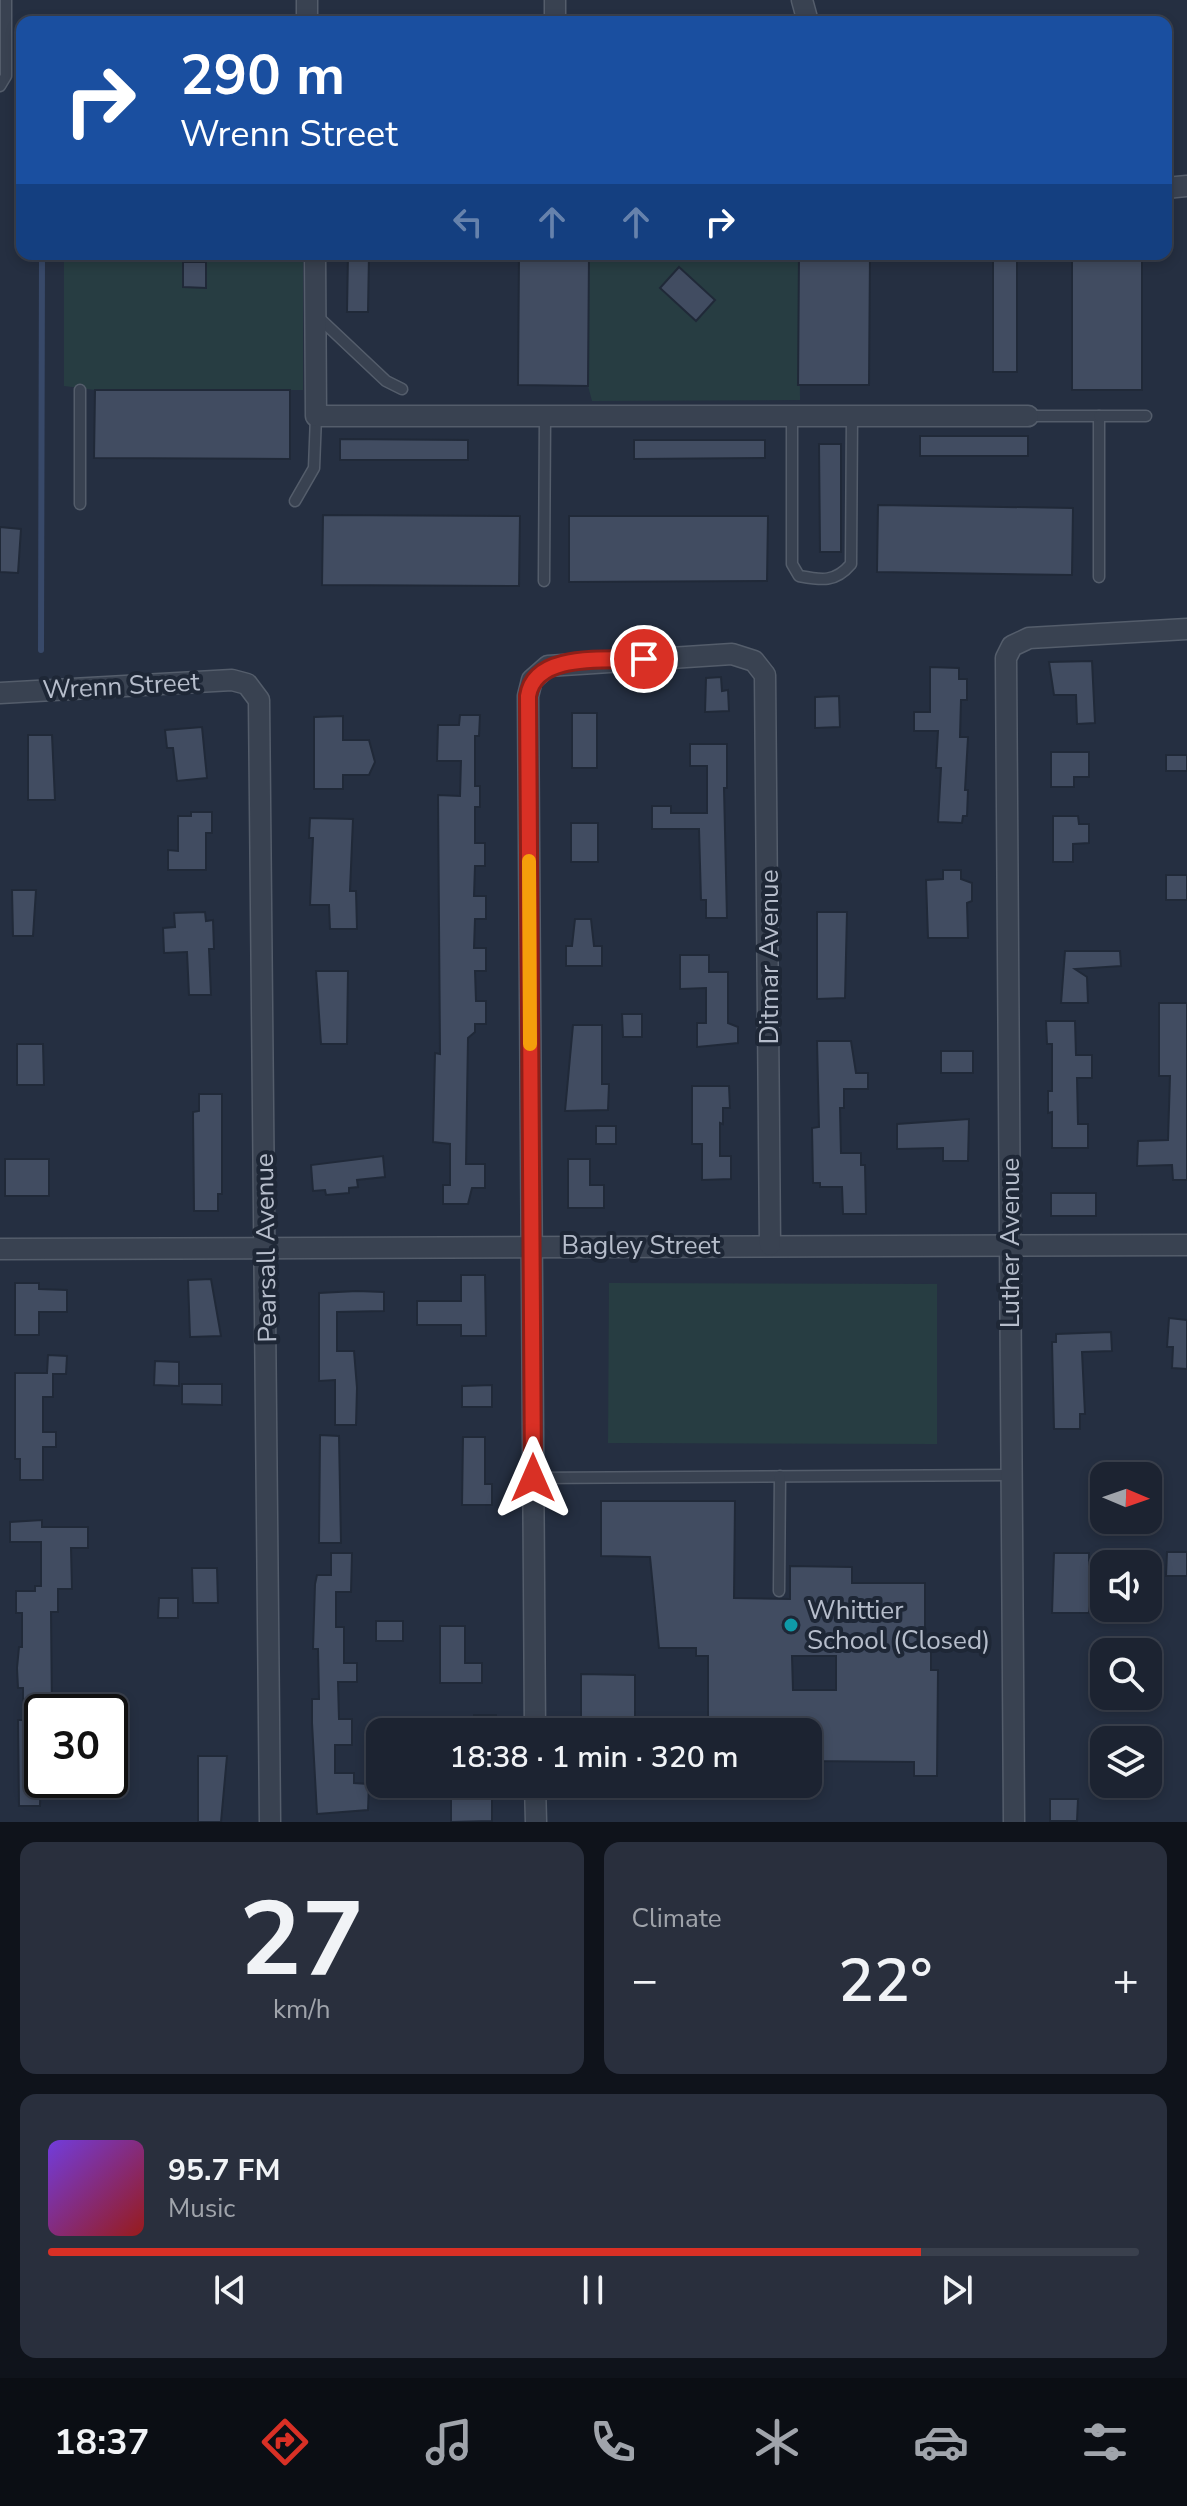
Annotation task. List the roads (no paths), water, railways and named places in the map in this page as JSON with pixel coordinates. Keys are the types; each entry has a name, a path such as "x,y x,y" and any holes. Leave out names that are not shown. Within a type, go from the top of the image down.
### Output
{"street":[{"path":"315,260 316,416 1028,416"},
{"name":"Luther Avenue","path":"1014,1822 1006,664 1012,646 1029,638 1187,629"},
{"name":"Ditmar Avenue","path":"531,1245 528,696 532,680 543,669 555,664 732,654 747,657 763,670 767,685 770,1245"},
{"name":"Wrenn Street","path":"0,693 243,681"},
{"name":"Pearsall Avenue","path":"243,681 258,695 260,714 270,1822"},
{"path":"531,1245 535,1718"},
{"name":"Bagley Street","path":"0,1249 1187,1245"},
{"path":"535,1798 536,1822"}],"lane":[{"path":"0,86 6,76 6,0"},
{"path":"315,314 386,381 402,389"},
{"path":"80,390 80,504"},
{"path":"295,501 314,468 316,416"},
{"path":"544,581 545,416"},
{"path":"792,416 792,564 799,576 823,580 841,577 851,564 852,416"},
{"path":"1028,416 1146,416"},
{"path":"1099,416 1099,577"},
{"path":"533,1478 1012,1475"},
{"path":"779,1591 780,1476"}],"waterway":[{"path":"41,650 42,260"}],"place":[{"name":"Whittier School (Closed)","path":"791,1625"}]}
